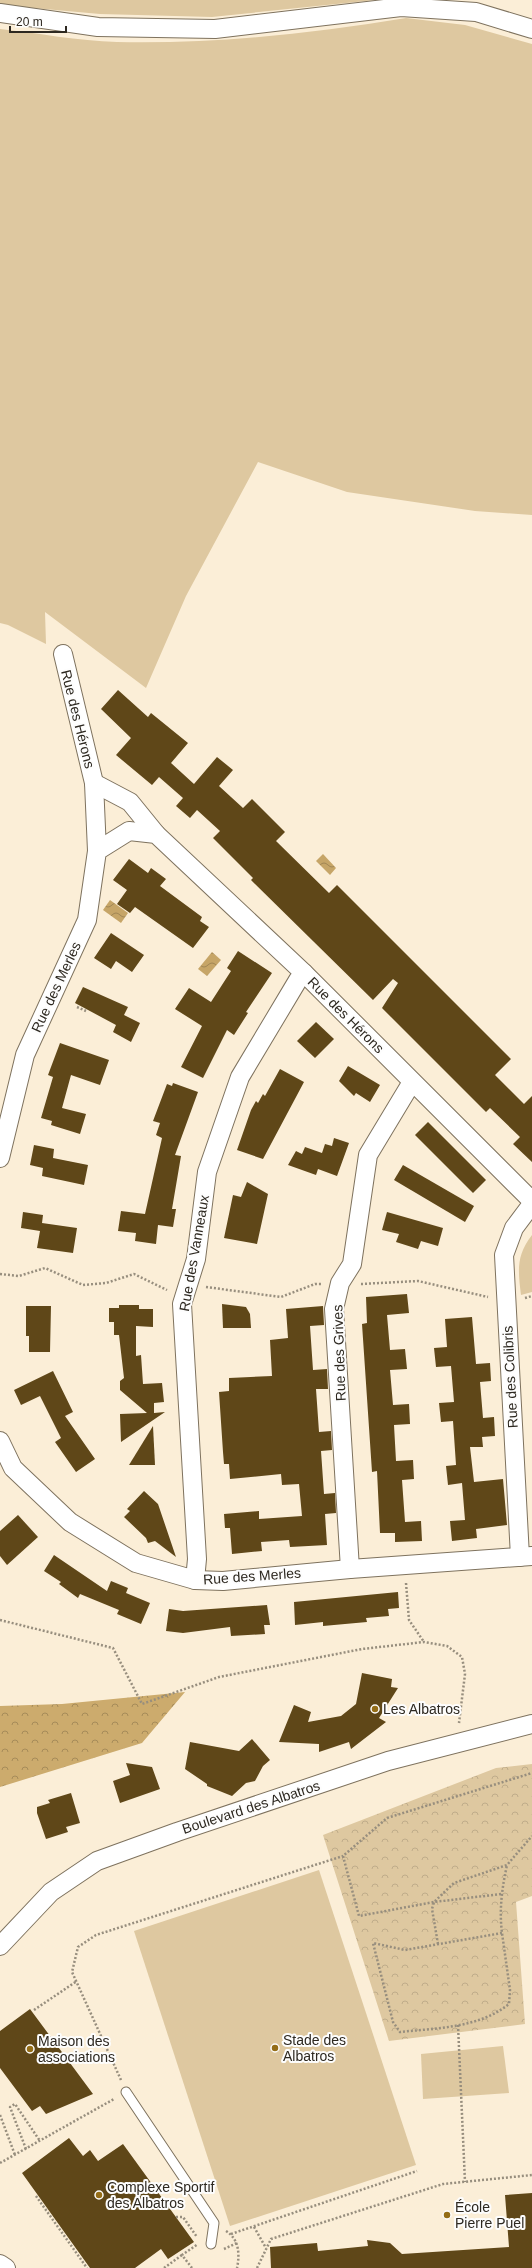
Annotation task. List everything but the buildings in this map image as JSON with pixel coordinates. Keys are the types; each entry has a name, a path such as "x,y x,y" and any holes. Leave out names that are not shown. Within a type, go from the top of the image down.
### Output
{"street":[{"path":"0,13 98,27 215,29 401,7 476,12 532,29"},
{"name":"Rue des Hérons","path":"63,654 94,783 97,851"},
{"name":"Rue des Hérons","path":"94,783 130,802 156,834 304,973 532,1203"},
{"path":"97,851 129,831 156,834"},
{"name":"Rue des Merles","path":"0,1158 24,1055 87,920 97,851"},
{"name":"Rue des Vanneaux","path":"195,1580 197,1559 182,1304 196,1259 208,1172 240,1077 298,980 304,973"},
{"name":"Rue des Grives","path":"350,1569 334,1309 340,1283 352,1264 368,1155 412,1082"},
{"name":"Rue des Colibris","path":"526,1557 504,1256 514,1228 532,1203"},
{"name":"Rue des Merles","path":"0,1442 13,1468 70,1522 136,1563 195,1580 223,1581 350,1569 526,1557"},
{"name":"Boulevard des Albatros","path":"0,1946 51,1892 97,1861 177,1832 388,1761 532,1724"}],"lane":[{"path":"126,2092 214,2223 211,2244"}],"path":[{"path":"77,1007 86,1011"},
{"path":"0,1274 18,1276 45,1268 83,1285 106,1283 134,1274 168,1290 188,1287 207,1287 281,1297 315,1284 418,1281 506,1299"},
{"path":"399,1582 406,1582 409,1620 424,1642"},
{"path":"0,1620 113,1648 142,1704 219,1677 362,1649 424,1642 447,1646 462,1657 465,1674 459,1723"},
{"path":"0,2163 126,2092 72,1972 78,1947 96,1935 343,1856 387,1818 532,1773"},
{"path":"502,1933 406,1950 373,1943 393,2022 400,2032 458,2025 496,2014 509,2004 510,1990 502,1933 501,1894 507,1865 532,1836"},
{"path":"343,1856 359,1916 434,1902 501,1894"},
{"path":"438,1944 432,1909 434,1902 454,1883 507,1865"},
{"path":"34,2010 77,1981"},
{"path":"458,2025 465,2182"},
{"path":"26,2149 10,2107 15,2104 40,2141"},
{"path":"0,2115 15,2155"},
{"path":"237,2268 237,2243 231,2234 418,2171"},
{"path":"256,2268 271,2239 443,2184 532,2175"},
{"path":"36,2196 88,2268"},
{"path":"164,2268 201,2242 183,2216 176,2216"},
{"path":"254,2227 266,2248"},
{"path":"182,2255 192,2268"}],"green space":[{"path":"0,0 375,0 212,17 100,14 0,5"},
{"path":"406,18 465,25 532,44 532,515 475,511 347,492 258,462 186,596 146,688 45,612 46,644 8,625 0,623 0,29 73,39 117,42 190,41 262,37 334,29"},
{"path":"532,1235 532,1292 521,1295 519,1264 523,1250"},
{"path":"185,1692 142,1743 0,1787 0,1706 62,1704"},
{"path":"532,1764 532,1896 516,1902 525,2024 389,2041 323,1835 496,1768"},
{"name":"Stade des Albatros","path":"319,1870 416,2165 230,2226 134,1931"},
{"path":"503,2046 509,2093 423,2099 421,2054"}],"water":[{"path":"323,854 336,868 330,875 316,861"},
{"path":"110,900 128,913 121,923 103,910"},
{"path":"212,952 221,960 207,976 198,969"}],"place":[{"name":"Les Albatros","path":"375,1709"},
{"name":"Stade des Albatros","path":"275,2048"},
{"name":"Maison des associations","path":"30,2049"},
{"name":"Complexe Sportif des Albatros","path":"99,2195"},
{"name":"École Pierre Puel","path":"447,2215"}]}
